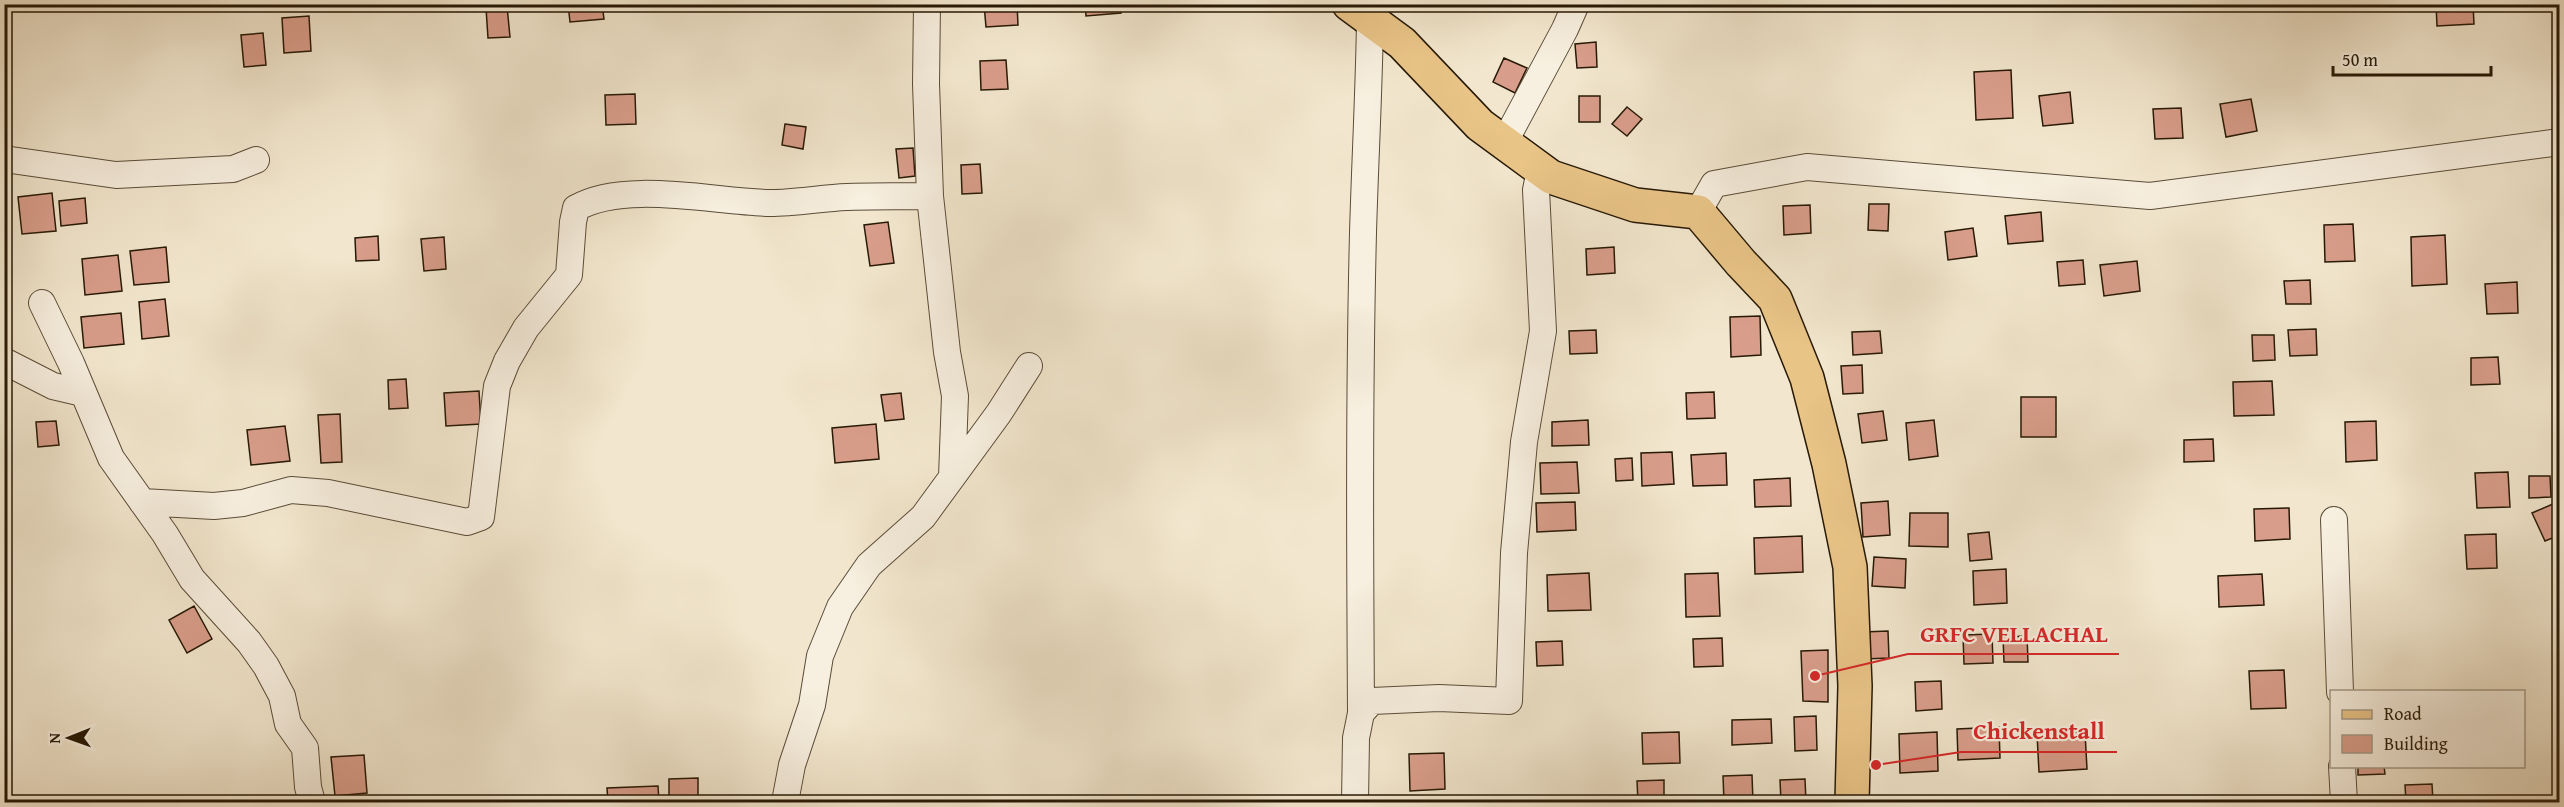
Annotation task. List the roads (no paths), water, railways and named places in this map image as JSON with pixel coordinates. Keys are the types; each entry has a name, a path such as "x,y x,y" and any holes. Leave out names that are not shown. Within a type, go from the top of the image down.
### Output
{"main road":[{"path":"1359,12 1402,43 1480,125 1551,177 1635,205 1698,212 1775,299 1810,389 1829,464 1850,567 1855,686 1852,802"}],"street":[{"path":"927,4 926,84 930,196 947,352 955,396 952,477"},
{"path":"1504,143 1576,4"},
{"path":"1355,802 1356,738 1361,713 1360,495 1363,232 1369,104 1359,12"},
{"path":"1698,212 1714,184 1807,167 2150,196 2559,142"},
{"path":"4,159 116,175 233,169 256,160"},
{"path":"1361,713 1372,700 1439,698 1509,701 1515,542 1524,442 1543,331 1536,190 1540,170"},
{"path":"142,502 214,506 243,503 291,490 327,494 467,522 481,517 497,386 507,361 526,328 569,275 576,208 590,201 616,196 686,195 770,202 847,197 930,196"},
{"path":"42,303 111,458 165,534 192,579 249,642 266,666 282,696 288,724 305,748 308,787 312,802"},
{"path":"4,361 53,387 83,393"},
{"path":"785,802 792,765 812,705 820,656 840,607 869,565 923,517 999,413 1029,366"},
{"path":"2334,520 2340,690"},
{"path":"2342,768 2344,802"}],"place":[{"name":"GRFC VELLACHAL","path":"1815,676"},
{"name":"Chickenstall","path":"1876,765"}]}
